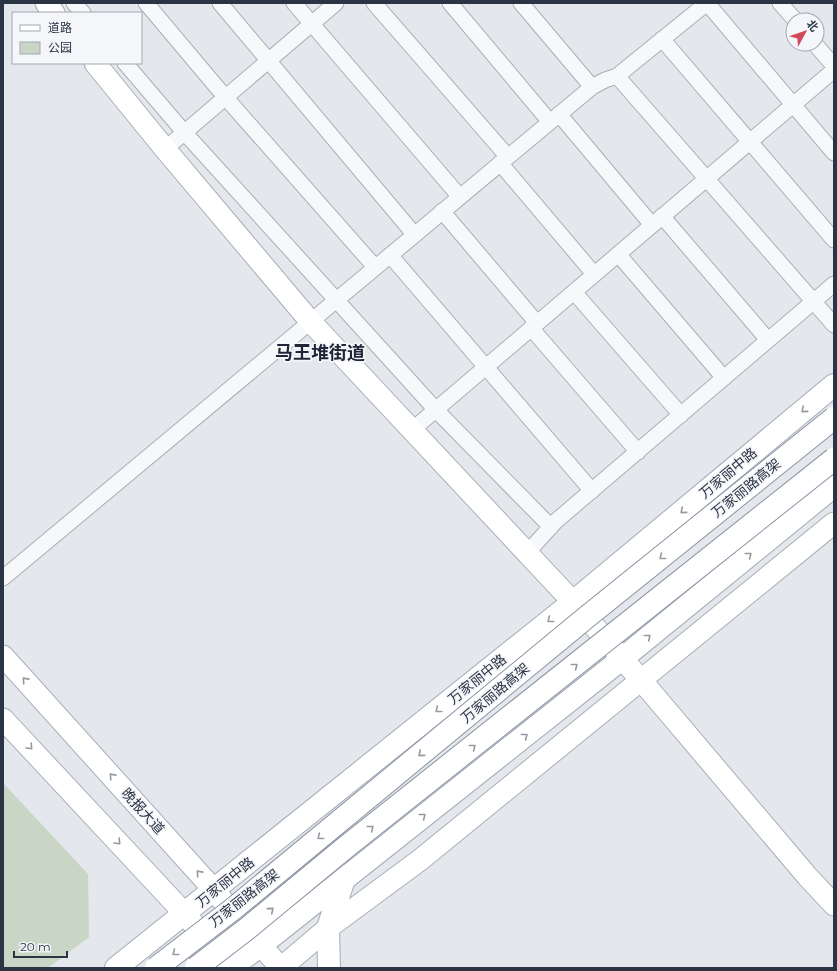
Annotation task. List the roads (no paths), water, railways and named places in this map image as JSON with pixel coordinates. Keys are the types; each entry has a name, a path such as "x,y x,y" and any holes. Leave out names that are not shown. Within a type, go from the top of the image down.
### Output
{"main road":[{"name":"万家丽中路","path":"116,968 573,602 834,385"},
{"name":"万家丽路高架","path":"156,968 233,909 582,621 834,418"},
{"name":"万家丽路高架","path":"196,968 834,459"},
{"path":"230,968 623,658 834,486"},
{"path":"329,968 328,928 344,879"}],"street":[{"path":"46,3 53,12"},
{"path":"74,3 82,12"},
{"path":"146,3 226,98 375,268"},
{"path":"220,3 414,234"},
{"path":"294,3 460,197"},
{"path":"165,149 336,3"},
{"path":"374,3 504,160 594,274"},
{"path":"450,3 554,118 657,221 768,340"},
{"path":"521,3 592,86"},
{"path":"3,578 592,86 617,76 707,3 834,153"},
{"path":"780,3 788,12"},
{"path":"662,39 834,240"},
{"path":"822,52 834,66"},
{"path":"96,64 165,149 310,321 573,602 623,658 807,876 834,905"},
{"path":"126,64 184,132 335,300 436,410 550,527"},
{"path":"412,430 834,70"},
{"path":"617,76 834,325"},
{"path":"442,212 638,452"},
{"path":"618,254 724,378"},
{"path":"390,255 485,368 592,491"},
{"path":"527,552 550,527 834,284"},
{"path":"574,292 681,415"},
{"path":"281,968 328,928 420,860 834,522"},
{"name":"晚报大道","path":"3,656 214,890 281,968"},
{"path":"3,719 185,914 230,968"}],"district":[{"name":"马王堆街道","path":"320,353"}]}
